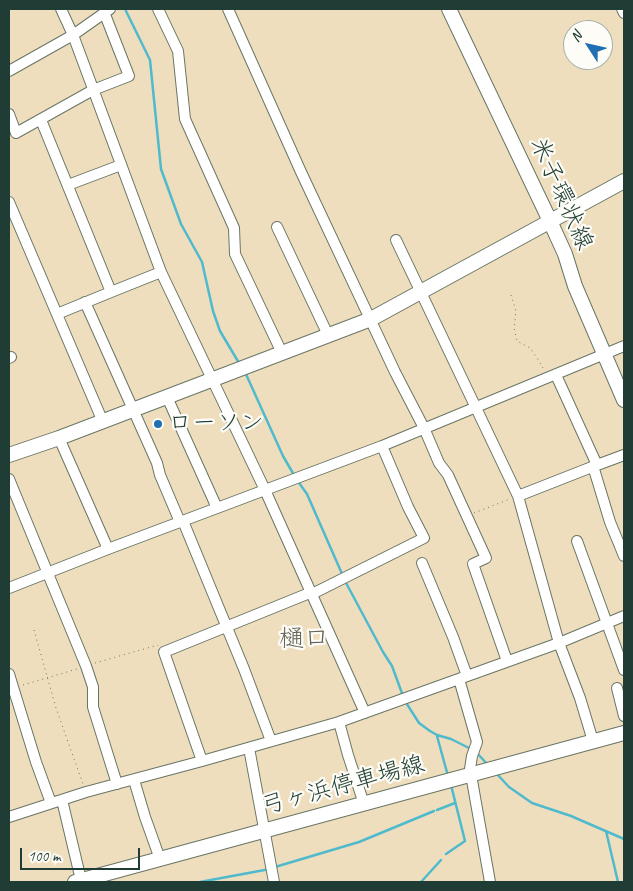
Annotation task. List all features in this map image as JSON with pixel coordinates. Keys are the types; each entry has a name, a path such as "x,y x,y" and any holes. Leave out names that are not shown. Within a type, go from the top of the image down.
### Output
{"main road":[{"name":"米子環状線","path":"449,9 565,254 575,286 624,400"},
{"path":"9,455 103,422 371,319 624,181"},
{"name":"弓ヶ浜停車場線","path":"78,881 624,733"}],"street":[{"path":"61,9 73,35 161,272 265,490 365,713"},
{"path":"158,9 178,51 184,119 234,228 235,254 282,353"},
{"path":"228,9 301,172 395,372 424,428 439,463 448,475 486,558 473,564 507,661"},
{"path":"622,9 624,13"},
{"path":"9,71 73,35 102,11 129,76 93,90 16,132 9,114"},
{"path":"41,120 111,292"},
{"path":"68,185 121,164"},
{"path":"9,202 103,422"},
{"path":"277,227 328,336"},
{"path":"396,240 518,496 559,643 580,698 593,741"},
{"path":"57,314 161,272"},
{"path":"85,302 157,463 160,475 227,627 272,741"},
{"path":"9,588 382,446 624,346"},
{"path":"552,376 595,465 610,522 624,556"},
{"path":"167,397 217,508"},
{"path":"59,438 108,549"},
{"path":"202,762 164,652 312,593 424,538 408,507 382,446"},
{"path":"518,496 624,455"},
{"path":"9,479 86,666 93,687 93,707 117,784"},
{"path":"577,541 624,670"},
{"path":"422,563 453,637 477,742 472,756 470,774 490,882"},
{"path":"9,817 86,792 202,762 339,722 559,643 624,616"},
{"path":"9,674 11,687 51,803"},
{"path":"617,688 624,716"},
{"path":"339,722 364,804"},
{"path":"249,748 274,882"},
{"path":"134,780 160,859"},
{"path":"62,800 78,881"}],"path":[{"path":"510,296 516,312 514,328 517,341 530,348 552,376"},
{"path":"466,516 518,496"},
{"path":"34,630 56,708 86,792"}],"waterway":[{"path":"125,9 150,60 161,169 181,224 202,262 213,311 220,331 239,363"},
{"path":"245,372 283,456 294,475"},
{"path":"297,480 307,494 343,576"},
{"path":"345,581 392,666 403,696"},
{"path":"405,701 419,723 437,735 451,739 471,749"},
{"path":"437,736 448,776"},
{"path":"477,753 488,765"},
{"path":"496,773 509,787 532,803 571,816 624,839"},
{"path":"446,854 465,841 451,785"},
{"path":"437,810 455,803"},
{"path":"275,867 359,842 434,811"},
{"path":"606,831 618,882"},
{"path":"421,882 441,860"},
{"path":"200,882 270,869"}],"place":[{"name":"ローソン","path":"158,424"}],"district":[{"name":"樋口","path":"304,639"}]}
